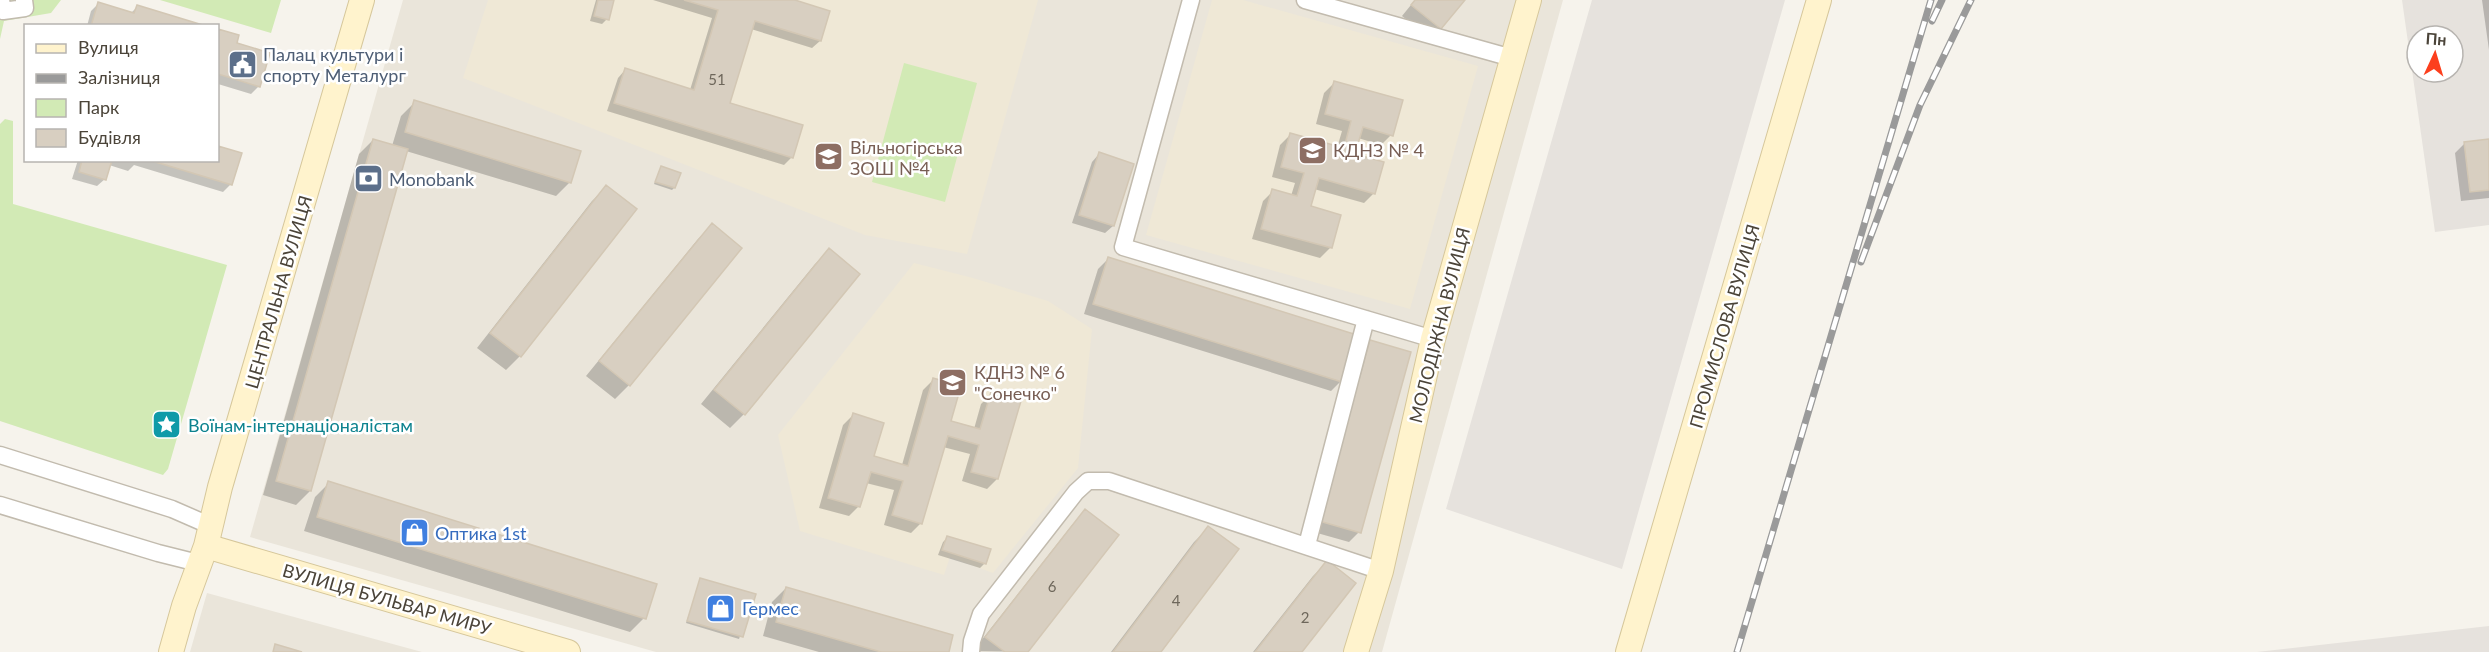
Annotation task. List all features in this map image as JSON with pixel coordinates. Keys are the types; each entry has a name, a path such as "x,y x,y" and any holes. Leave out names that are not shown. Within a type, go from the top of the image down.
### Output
{"street":[{"path":"1,0 3,11 25,8 24,0"},
{"name":"ЦЕНТРАЛЬНА ВУЛИЦЯ","path":"171,652 205,545 362,0"},
{"path":"1191,0 1124,247 1433,339"},
{"path":"1305,0 1512,58"},
{"name":"МОЛОДІЖНА ВУЛИЦЯ","path":"1356,652 1381,571 1433,339 1529,0"},
{"name":"ПРОМИСЛОВА ВУЛИЦЯ","path":"1628,652 1819,0"},
{"path":"1307,546 1366,319"},
{"name":"ВУЛИЦЯ БУЛЬВАР МИРУ","path":"0,455 172,509 205,545"},
{"path":"972,652 972,641 981,614 1076,492 1088,481 1109,481 1381,571"},
{"name":"ВУЛИЦЯ БУЛЬВАР МИРУ","path":"0,505 158,553 205,545 568,652"}],"shaded area":[{"path":"403,0 1563,0 1382,652 656,652 250,537"},
{"name":"Вільногірська ЗОШ №4","path":"488,0 1038,0 967,254 865,235 463,78"},
{"name":"КДНЗ № 4","path":"1212,0 1243,0 1478,66 1410,309 1146,235"},
{"path":"1592,0 1785,0 1622,569 1446,509"},
{"path":"2402,0 2489,0 2489,225 2435,232 2414,84 2465,84 2465,24 2405,24"},
{"name":"КДНЗ № 6 \"Сонечко\"","path":"914,263 1048,301 1092,329 1078,468 993,573 950,557 944,575 800,531 778,435"},
{"path":"207,593 422,652 190,652"},
{"path":"2489,626 2489,652 2257,652"}],"green space":[{"path":"0,0 61,0 51,13 4,21 0,39"},
{"path":"160,0 281,0 271,33"},
{"path":"904,63 977,83 945,202 872,182"},
{"path":"5,119 13,121 13,204 227,265 168,469 163,475 0,421 0,124"}],"building":[{"path":"598,0 614,0 609,20 594,16"},
{"path":"684,0 795,0 830,11 821,41 755,21 730,103 803,125 793,158 614,103 625,68 694,90 718,10"},
{"path":"1415,0 1465,0 1441,29 1411,5"},
{"path":"98,2 134,13 137,5 199,24 92,24"},
{"name":"Палац культури і спорту Металург","path":"219,29 239,35 237,43 270,53 260,87 219,74"},
{"path":"1334,81 1403,100 1393,136 1363,127 1355,154 1384,162 1375,194 1319,178 1311,206 1341,215 1332,248 1261,229 1272,189 1297,196 1304,173 1281,167 1290,133 1344,148 1351,121 1325,114"},
{"path":"414,100 581,151 571,183 405,132"},
{"path":"373,139 408,149 311,491 276,481"},
{"path":"2489,139 2489,190 2470,192 2464,142"},
{"path":"219,146 242,153 232,185 156,162 219,162"},
{"path":"1099,152 1134,164 1114,226 1079,215"},
{"path":"82,162 111,162 106,180 79,172"},
{"path":"661,166 681,173 675,188 655,182"},
{"path":"606,185 637,209 521,357 490,333"},
{"path":"712,223 742,248 630,386 599,361"},
{"path":"829,248 860,274 745,415 714,390"},
{"path":"1108,257 1357,335 1342,382 1093,304"},
{"path":"1370,340 1411,352 1361,533 1319,521"},
{"path":"933,378 961,386 951,421 980,429 991,392 1021,401 998,479 971,472 979,445 948,436 922,524 892,515 903,481 871,472 860,507 828,498 853,413 884,423 874,456 908,466"},
{"path":"328,481 657,584 646,619 317,517"},
{"path":"1085,509 1119,535 1028,652 1005,652 985,637"},
{"path":"1208,526 1239,549 1161,652 1113,652"},
{"path":"947,536 991,549 986,564 942,550"},
{"path":"1327,560 1356,583 1302,652 1255,652"},
{"name":"Гермес","path":"700,578 756,594 743,637 687,621"},
{"path":"786,587 953,635 949,652 881,652 776,622"},
{"path":"275,644 302,652 273,652"}],"railway":[{"path":"1737,652 1931,0"},
{"path":"1932,21 1942,0"},
{"path":"1861,262 1920,105 1971,0"}],"place":[{"name":"Палац культури і спорту Металург","path":"242,64"},
{"name":"КДНЗ № 4","path":"1312,150"},
{"name":"Вільногірська ЗОШ №4","path":"829,157"},
{"name":"Monobank","path":"368,179"},
{"name":"КДНЗ № 6 \"Сонечко\"","path":"953,382"},
{"name":"Воїнам-інтернаціоналістам","path":"167,425"},
{"name":"Оптика 1st","path":"414,533"},
{"name":"Гермес","path":"721,608"}]}
